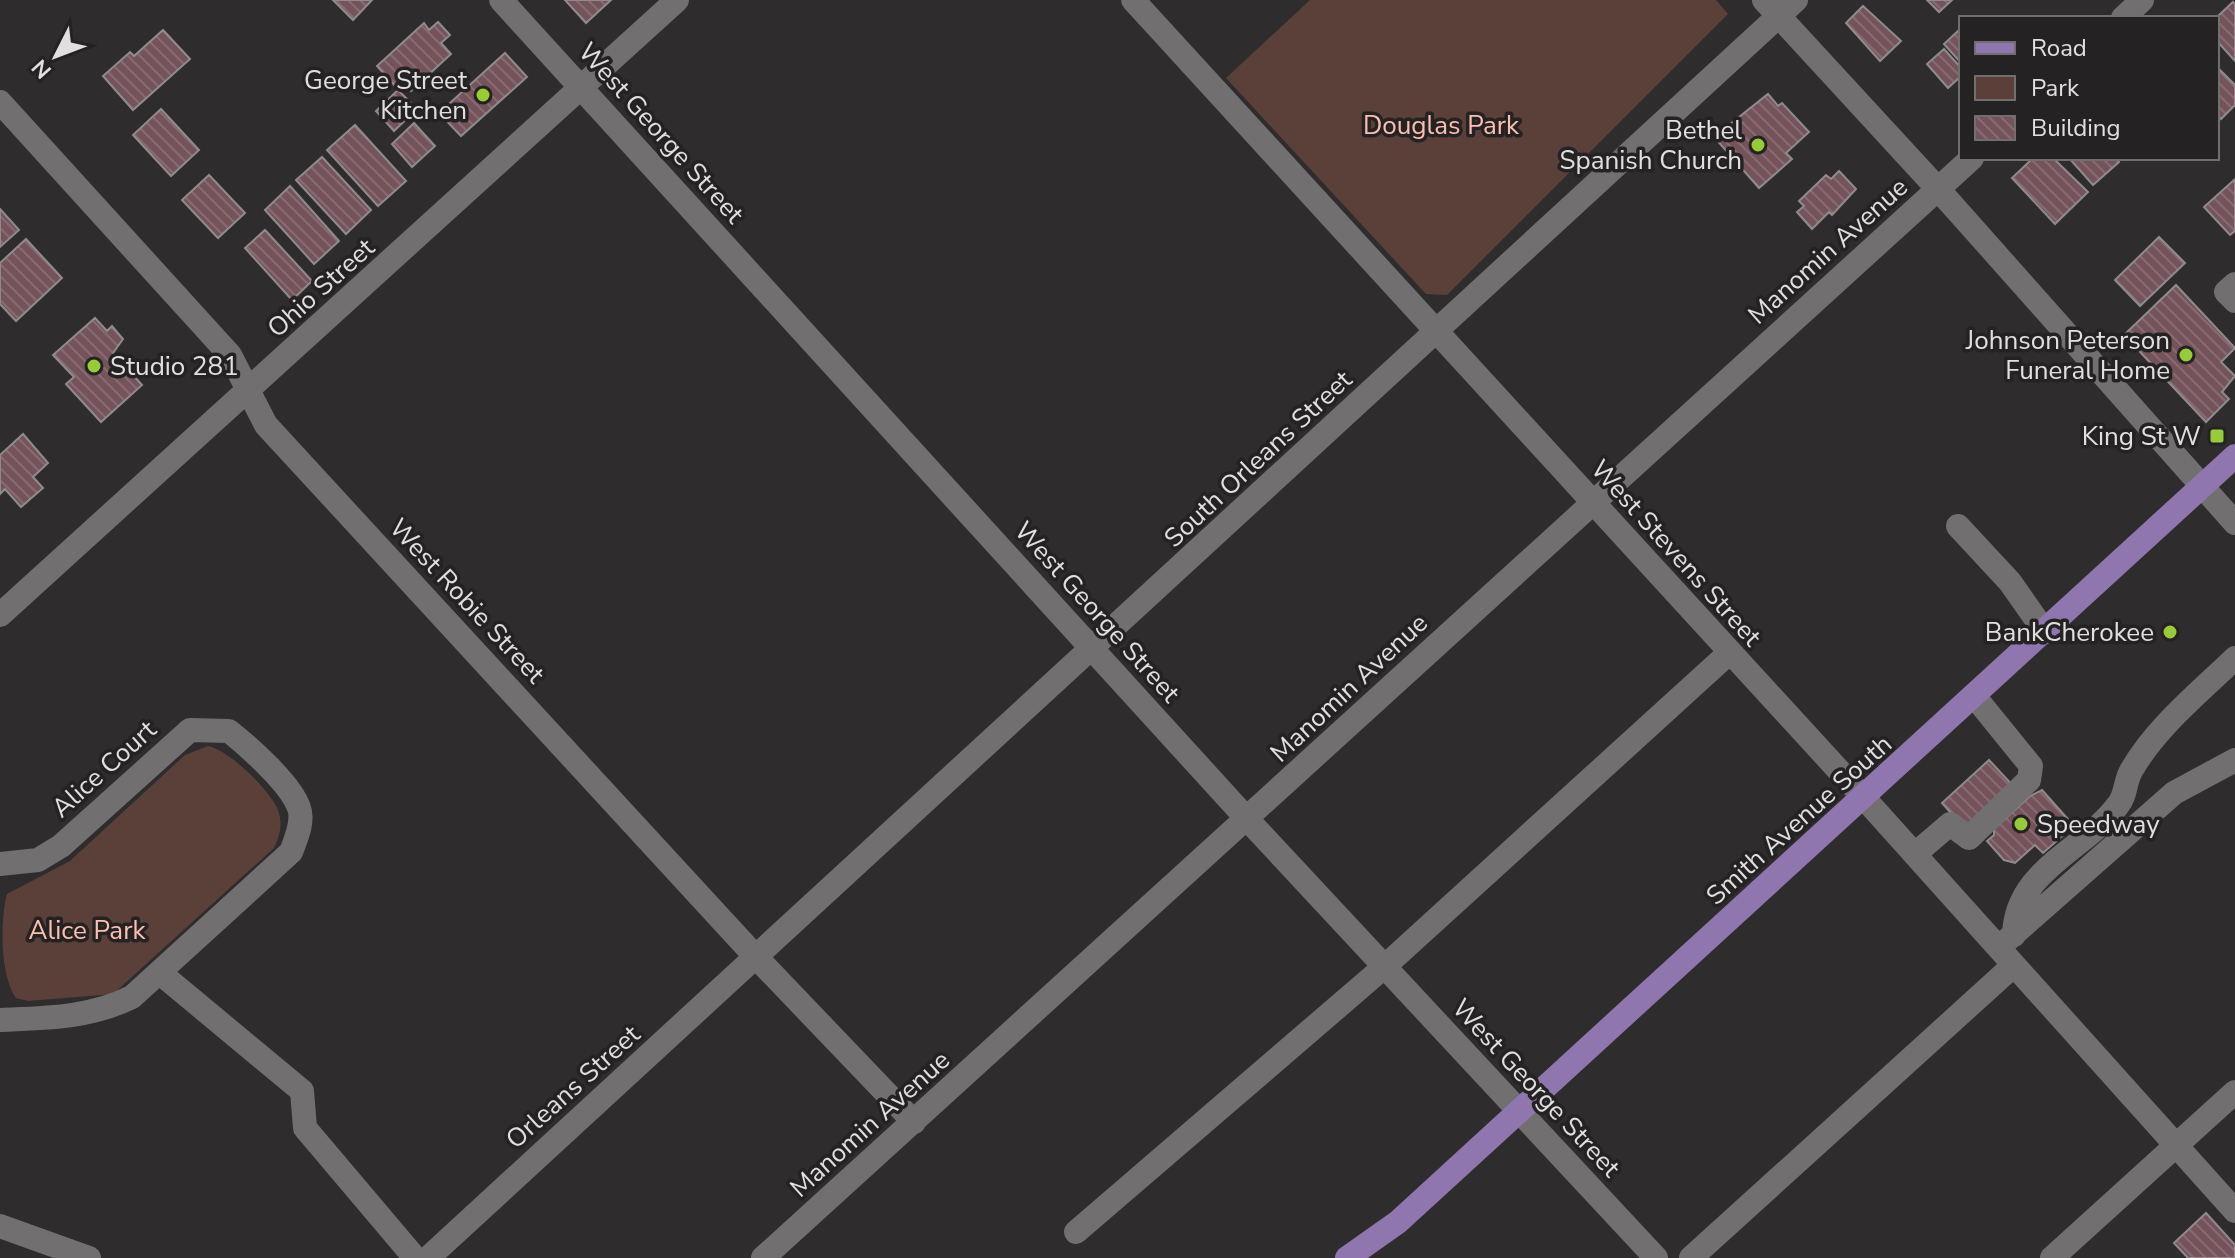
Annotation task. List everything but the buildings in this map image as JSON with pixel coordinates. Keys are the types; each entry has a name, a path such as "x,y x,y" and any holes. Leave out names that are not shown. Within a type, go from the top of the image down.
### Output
{"main road":[{"name":"Smith Avenue South","path":"1347,1258 1398,1222 1518,1110 1865,799 2235,456"},
{"name":"Smith Avenue South","path":"1373,1258 1398,1222"}],"street":[{"name":"West George Street","path":"501,0 1248,820 1656,1258"},
{"name":"Ohio Street","path":"0,615 677,0"},
{"name":"West Stevens Street","path":"1133,0 1729,653 1915,854 2009,949 2235,1211"},
{"path":"2125,16 2142,0"},
{"name":"South Orleans Street","path":"756,957 1436,334 1779,5"},
{"path":"1779,5 2235,523"},
{"name":"West Robie Street","path":"0,102 230,355 266,425 756,957 914,1122"},
{"name":"Manomin Avenue","path":"763,1258 1248,820 1592,501 1970,160"},
{"path":"2235,284 2226,292 2235,301"},
{"path":"1958,526 2010,582 2045,632"},
{"path":"1076,1232 1384,967 1729,653"},
{"path":"2009,949 2015,916 2024,894 2120,804 2130,772 2151,744 2235,658"},
{"path":"1915,854 1950,824 1969,838 2029,780 2031,766 1975,697"},
{"name":"Alice Court","path":"0,864 38,860 61,846 190,730 229,731 284,787 300,809 299,831 291,852 132,997 106,1010 61,1018 0,1020"},
{"path":"1691,1258 2174,793 2235,760"},
{"name":"Orleans Street","path":"428,1258 756,957"},
{"path":"160,973 302,1091 305,1128 415,1258"},
{"path":"2052,1258 2235,1092"},
{"path":"0,1226 89,1258"}],"green space":[{"name":"Douglas Park","path":"1310,0 1716,0 1728,14 1447,295 1426,294 1226,78"},
{"name":"Alice Park","path":"208,746 237,763 274,802 281,825 274,848 113,994 28,1001 16,998 4,962 3,918 7,894 70,861 185,755"}],"place":[{"name":"George Street Kitchen","path":"483,95"},
{"name":"Bethel Spanish Church","path":"1758,145"},
{"name":"Johnson Peterson Funeral Home","path":"2186,355"},
{"name":"Studio 281","path":"94,366"},
{"name":"King St W","path":"2217,436"},
{"name":"BankCherokee","path":"2170,632"},
{"name":"Speedway","path":"2021,824"}]}
